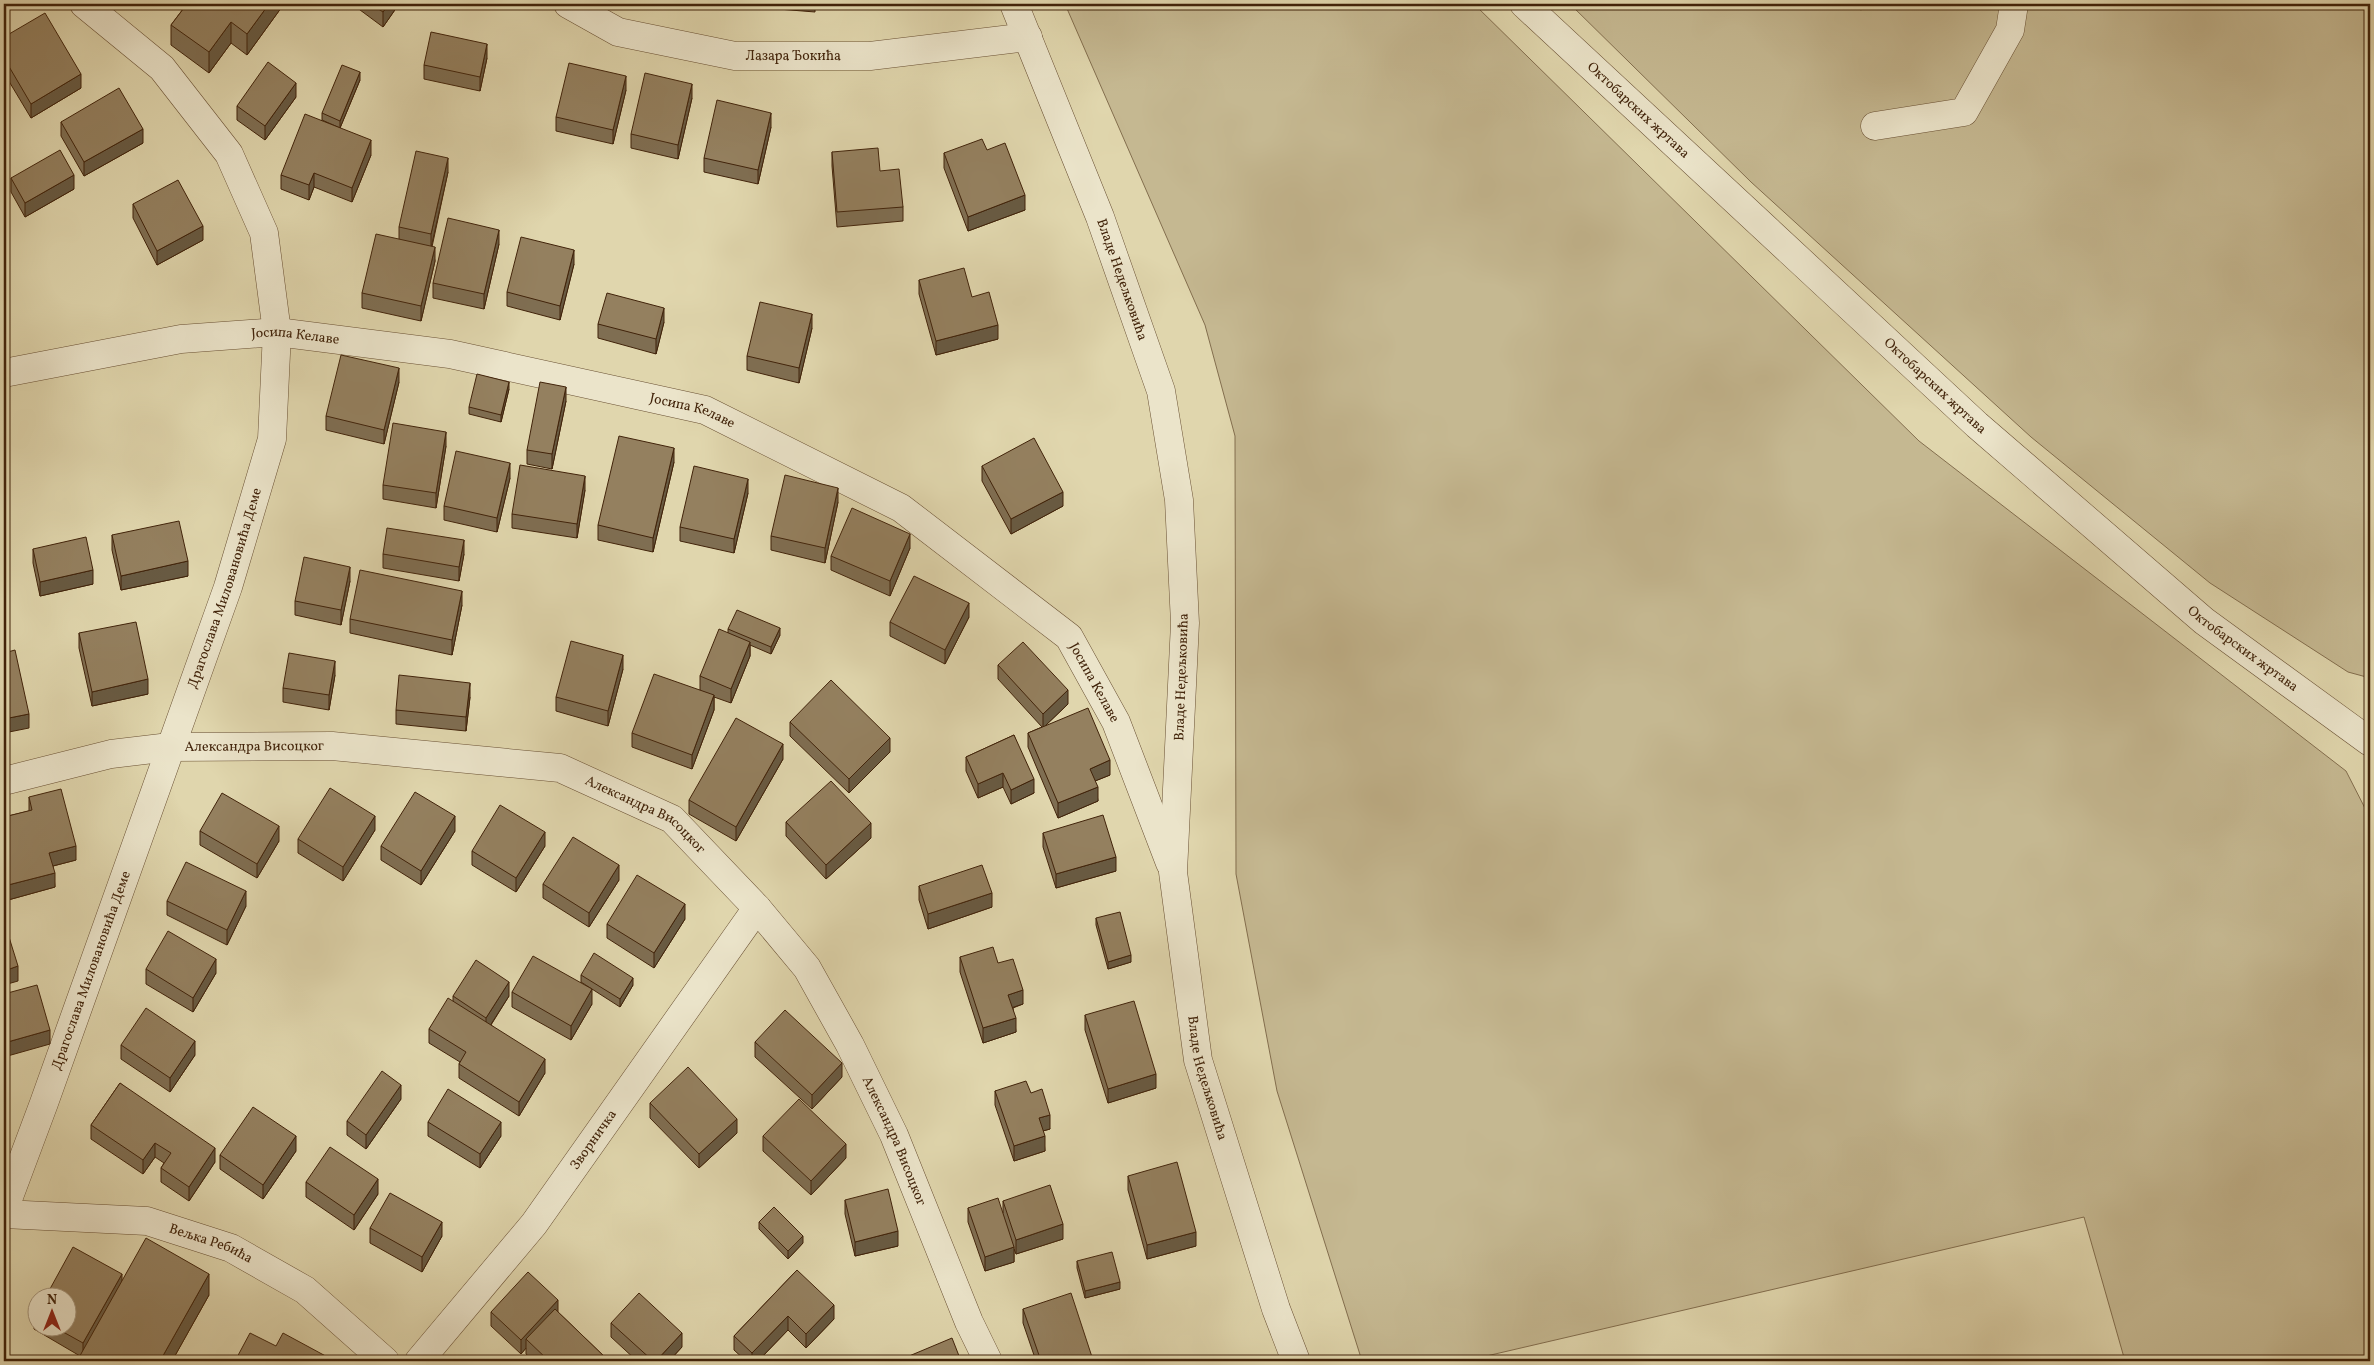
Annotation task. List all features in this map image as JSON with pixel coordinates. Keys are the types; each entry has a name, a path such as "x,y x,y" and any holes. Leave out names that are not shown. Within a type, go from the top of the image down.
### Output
{"street":[{"name":"Драгослава Миловановића Деме","path":"4,1210 48,1094 228,587 272,439 277,332 264,233 229,154 162,68 84,4"},
{"name":"Лазара Ђокића","path":"568,4 618,32 735,56 870,56 1028,37"},
{"name":"Владе Недељковића","path":"1014,4 1100,217 1162,391 1179,500 1185,623 1173,872 1198,1060 1276,1309 1296,1361"},
{"name":"Октобарских жртава","path":"1524,4 1992,438 2204,621 2370,742"},
{"path":"1875,126 1964,112 2010,30 2014,4"},
{"name":"Јосипа Келаве","path":"4,373 181,339 277,332 450,354 705,410 901,508 1069,637 1116,722 1173,872"},
{"name":"Александра Висоцког","path":"4,781 111,754 170,747 332,746 560,768 672,819 757,908 807,968 850,1045 894,1135 969,1322 988,1361"},
{"name":"Зворничка","path":"419,1361 534,1224 757,908"},
{"name":"Вељка Ребића","path":"4,1214 147,1221 231,1248 305,1290 385,1361"}],"shaded area":[{"path":"1065,4 1474,4 1919,441 2346,771 2370,818 2370,1361 2125,1361 2084,1217 1465,1361 1362,1361 1277,1091 1236,874 1235,436 1205,325"},
{"path":"1570,4 1847,4 1861,10 1871,4 2370,4 2370,678 2348,672 2210,583 2031,437 1751,182"}],"building":[{"path":"187,4 269,4 247,34 231,22 209,52 171,25"},
{"path":"371,4 389,4 383,12"},
{"path":"45,13 81,74 31,104 4,58 4,37"},
{"path":"431,32 487,44 480,77 424,65"},
{"path":"268,62 296,83 265,126 237,106"},
{"path":"569,63 626,76 613,130 556,117"},
{"path":"342,65 360,72 340,121 322,113"},
{"path":"645,73 692,84 678,145 631,134"},
{"path":"119,88 143,129 84,162 61,122"},
{"path":"717,100 771,113 758,170 704,158"},
{"path":"305,114 371,140 352,188 314,173 309,185 281,175"},
{"path":"982,139 987,150 1005,143 1025,195 968,217 944,153"},
{"path":"878,148 880,171 899,169 903,207 837,212 832,152"},
{"path":"60,150 74,175 25,203 11,178"},
{"path":"416,151 448,158 431,234 399,227"},
{"path":"178,180 203,226 157,251 133,204"},
{"path":"448,218 499,230 484,294 433,283"},
{"path":"376,234 435,247 421,306 362,293"},
{"path":"521,237 574,250 560,306 507,292"},
{"path":"964,268 972,297 989,292 998,325 936,341 919,280"},
{"path":"607,293 664,308 656,339 598,324"},
{"path":"760,302 812,314 799,368 747,356"},
{"path":"341,355 399,368 384,430 326,416"},
{"path":"477,374 509,382 501,415 469,407"},
{"path":"540,382 566,387 552,454 527,450"},
{"path":"393,423 446,432 436,493 383,485"},
{"path":"619,436 674,448 653,538 598,525"},
{"path":"1034,438 1063,492 1011,519 982,466"},
{"path":"456,451 510,463 497,518 444,506"},
{"path":"520,465 585,476 577,524 512,514"},
{"path":"694,466 748,479 734,539 680,527"},
{"path":"785,475 838,488 825,548 771,536"},
{"path":"852,508 910,534 890,581 831,556"},
{"path":"179,521 188,561 121,576 112,535"},
{"path":"387,528 464,540 459,567 383,554"},
{"path":"86,537 93,570 40,582 33,549"},
{"path":"304,557 350,567 341,610 295,601"},
{"path":"360,570 462,591 452,640 350,619"},
{"path":"914,576 969,603 945,650 890,622"},
{"path":"737,610 780,628 771,647 728,629"},
{"path":"136,622 148,679 92,692 79,633"},
{"path":"719,629 750,642 731,689 700,676"},
{"path":"571,641 623,655 608,711 556,697"},
{"path":"1023,642 1068,690 1043,714 998,665"},
{"path":"15,650 29,714 4,719 4,653"},
{"path":"289,653 335,661 329,695 283,688"},
{"path":"654,674 714,695 692,755 632,733"},
{"path":"399,675 470,683 466,717 396,710"},
{"path":"831,680 890,738 849,779 790,722"},
{"path":"1088,708 1110,760 1090,769 1098,787 1058,803 1028,733"},
{"path":"736,718 783,744 736,827 689,800"},
{"path":"1014,735 1034,779 1011,790 1003,773 978,784 966,757"},
{"path":"831,781 871,823 826,865 786,822"},
{"path":"330,788 375,816 343,867 298,839"},
{"path":"61,789 76,846 49,853 55,873 8,885 4,869 4,817 32,810 29,797"},
{"path":"415,792 455,816 421,871 381,846"},
{"path":"222,793 279,826 257,864 200,831"},
{"path":"500,805 545,832 516,878 472,851"},
{"path":"1103,815 1116,857 1056,874 1043,833"},
{"path":"573,837 619,865 589,913 543,884"},
{"path":"186,862 246,891 227,930 167,901"},
{"path":"982,865 992,893 928,914 919,886"},
{"path":"637,875 685,904 654,953 607,924"},
{"path":"1120,912 1131,955 1108,962 1096,918"},
{"path":"4,921 18,966 4,971"},
{"path":"168,931 216,959 193,998 146,969"},
{"path":"993,947 998,963 1013,959 1023,990 1008,995 1016,1018 983,1028 960,957"},
{"path":"594,953 633,978 620,999 581,975"},
{"path":"533,956 592,989 571,1026 512,992"},
{"path":"476,960 509,982 486,1018 453,996"},
{"path":"37,985 50,1030 4,1043 4,994"},
{"path":"448,998 545,1059 519,1102 459,1064 466,1052 429,1029"},
{"path":"1134,1001 1156,1074 1108,1089 1085,1015"},
{"path":"146,1008 195,1041 170,1078 121,1045"},
{"path":"785,1010 842,1063 812,1095 755,1042"},
{"path":"688,1067 737,1119 699,1154 650,1103"},
{"path":"382,1071 401,1085 366,1135 347,1121"},
{"path":"1026,1081 1031,1093 1042,1089 1050,1115 1039,1118 1045,1136 1014,1146 995,1091"},
{"path":"120,1083 215,1148 189,1187 161,1168 171,1153 155,1143 143,1160 91,1125"},
{"path":"448,1089 501,1122 480,1154 428,1122"},
{"path":"799,1099 846,1144 811,1181 763,1136"},
{"path":"253,1107 296,1136 263,1185 220,1155"},
{"path":"330,1147 378,1179 354,1215 306,1182"},
{"path":"1177,1162 1196,1232 1147,1245 1128,1176"},
{"path":"1050,1185 1063,1224 1016,1240 1003,1201"},
{"path":"888,1189 898,1231 855,1242 845,1200"},
{"path":"390,1193 442,1222 422,1257 370,1228"},
{"path":"998,1198 1014,1247 985,1257 968,1208"},
{"path":"774,1207 803,1236 788,1251 759,1222"},
{"path":"146,1238 209,1274 160,1361 77,1361"},
{"path":"73,1247 122,1274 83,1343 74,1338 78,1338 78,1288 50,1288"},
{"path":"1112,1252 1120,1282 1085,1291 1077,1261"},
{"path":"797,1270 834,1305 806,1334 788,1316 752,1353 734,1336"},
{"path":"528,1272 558,1300 521,1340 491,1312"},
{"path":"639,1293 682,1333 656,1361 653,1361 611,1323"},
{"path":"1071,1293 1093,1360 1041,1361 1023,1309"},
{"path":"555,1309 609,1361 549,1361 526,1339"},
{"path":"250,1333 276,1346 283,1333 333,1361 235,1361"},
{"path":"952,1338 961,1361 903,1361 902,1359"}]}
